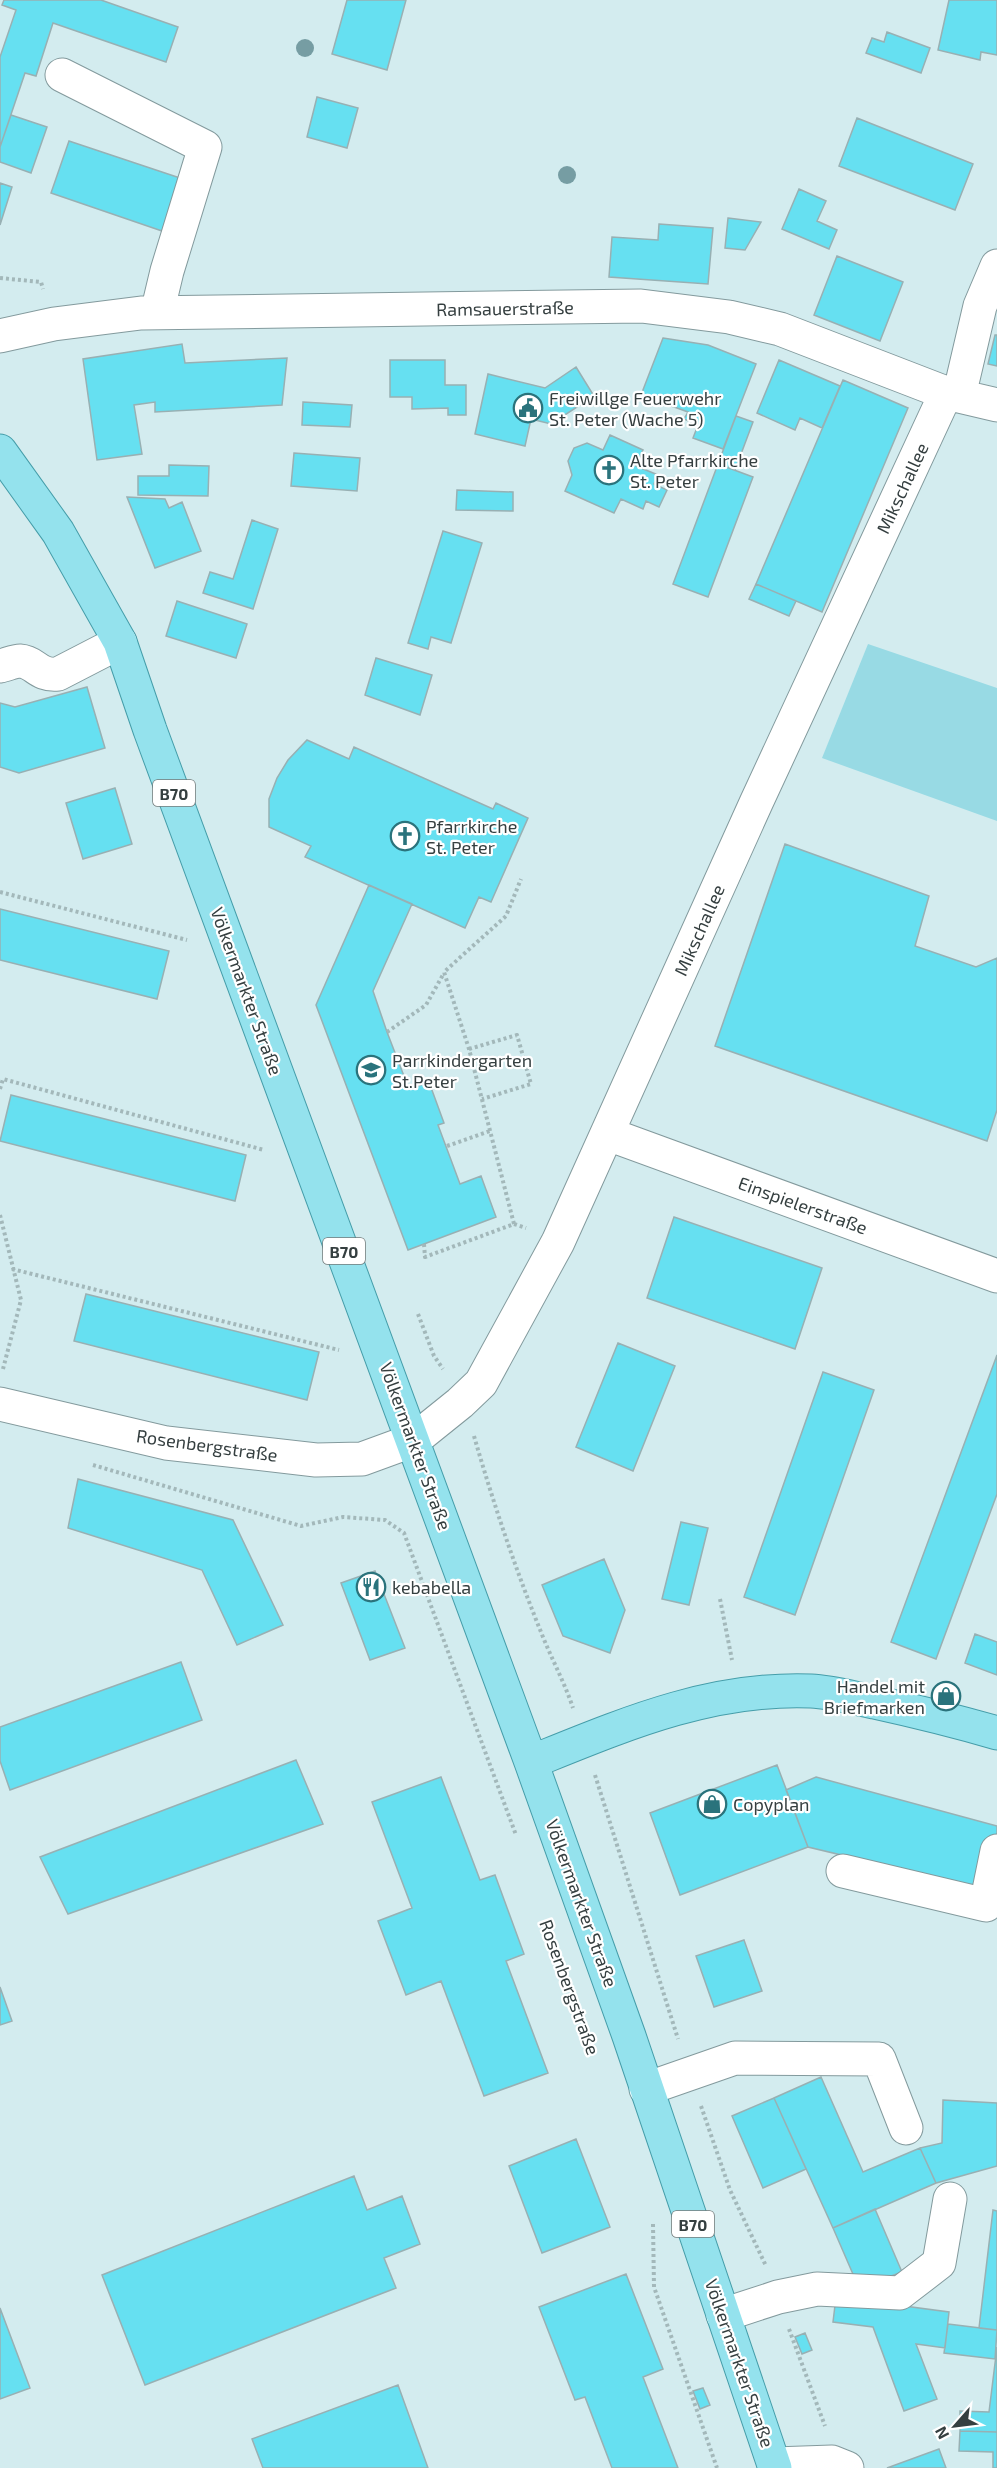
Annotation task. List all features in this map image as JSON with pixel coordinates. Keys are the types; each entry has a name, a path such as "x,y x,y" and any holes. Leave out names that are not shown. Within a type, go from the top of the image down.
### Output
{"main road":[{"name":"Völkermarkter Straße","path":"0,450 58,532 120,642 150,730 531,1762 775,2466"},
{"path":"531,1762 661,1711 740,1694 813,1691 933,1715 997,1733"}],"street":[{"path":"62,75 205,147 167,271 157,313"},
{"name":"Mikschallee","path":"414,1440 481,1383 558,1242 758,796 952,394 980,306 997,266"},
{"name":"Ramsauerstraße","path":"0,336 54,324 157,313 641,306 729,316 780,329 952,394 997,405"},
{"path":"0,666 19,661 30,664 38,671 48,675 58,674 120,642"},
{"name":"Einspielerstraße","path":"608,1134 997,1276"},
{"name":"Rosenbergstraße","path":"0,1404 166,1443 316,1460 362,1459 414,1440"},
{"path":"843,1871 986,1905 997,1851"},
{"path":"646,2089 735,2058 879,2060 906,2128"},
{"path":"723,2315 778,2297 817,2289 900,2293 939,2263 950,2199"},
{"path":"775,2466 840,2465"}],"path":[{"path":"387,1032 426,1005 444,972 506,916 521,879"},
{"path":"0,892 187,940"},
{"path":"444,972 469,1049 514,1224"},
{"path":"469,1049 517,1035 531,1084 482,1099"},
{"path":"0,1089 3,1079 264,1150"},
{"path":"447,1146 490,1131"},
{"path":"0,1215 21,1300 3,1370"},
{"path":"424,1244 425,1257 514,1224 530,1230"},
{"path":"12,1269 339,1350"},
{"path":"418,1314 434,1356 444,1370"},
{"path":"473,1430 489,1486 541,1633 564,1681"},
{"path":"83,1462 301,1526 343,1517 385,1520 404,1533 518,1839"},
{"path":"720,1599 740,1694"},
{"path":"601,1791 689,2074 729,2190 778,2297 840,2465"},
{"path":"652,2217 654,2287 717,2468"}],"shaded area":[{"path":"868,644 997,688 997,821 822,758"}],"building":[{"path":"4,0 101,0 178,27 166,62 53,23 36,76 25,73 0,147 0,57 16,10 2,5"},
{"path":"347,0 406,0 387,70 332,54"},
{"path":"949,0 997,0 997,55 981,52 980,60 938,50"},
{"path":"887,32 930,48 921,73 866,53 872,38 884,42"},
{"path":"317,97 358,108 347,148 307,137"},
{"path":"11,115 47,127 31,173 0,162 0,147"},
{"path":"857,118 973,164 955,210 839,166"},
{"path":"69,141 180,178 162,231 51,193"},
{"path":"0,183 12,187 0,225"},
{"path":"799,189 826,201 817,221 837,230 829,249 782,229"},
{"path":"728,218 761,222 745,250 725,248"},
{"path":"659,224 713,228 708,284 609,277 612,237 658,240"},
{"path":"837,256 903,282 880,341 814,315"},
{"path":"995,335 997,335 997,366 988,364"},
{"path":"663,338 708,345 756,364 723,449 693,438 698,425 684,419 688,412 641,395"},
{"path":"182,344 185,363 287,358 282,405 155,412 155,402 134,405 142,454 97,460 83,359"},
{"path":"390,360 445,360 445,385 466,385 466,415 448,415 448,408 412,409 412,397 390,397"},
{"path":"779,360 840,386 822,428 800,418 795,430 757,413"},
{"name":"Freiwillge Feuerwehr St. Peter (Wache 5)","path":"576,367 594,396 551,424 531,419 525,446 475,434 488,374 545,388"},
{"path":"843,380 908,408 822,612 756,584"},
{"path":"303,402 352,405 350,427 302,425"},
{"path":"736,416 753,422 735,470 718,464"},
{"name":"Alte Pfarrkirche St. Peter","path":"610,435 643,450 636,466 658,475 654,484 667,490 659,507 646,501 643,509 621,499 614,513 565,491 572,475 568,461 574,448 587,443 603,450"},
{"path":"294,453 360,458 357,491 291,486"},
{"path":"718,464 753,477 708,597 673,584"},
{"path":"169,465 209,466 208,496 138,495 138,476 169,476"},
{"path":"457,490 513,492 513,511 456,510"},
{"path":"127,497 165,499 169,508 182,502 201,551 155,568"},
{"path":"252,520 278,529 253,609 203,593 210,572 233,579"},
{"path":"443,531 482,543 451,643 431,637 428,649 408,643"},
{"path":"756,584 796,601 789,616 749,599"},
{"path":"177,601 247,624 236,658 166,636"},
{"path":"376,658 432,675 420,715 365,695"},
{"path":"87,687 105,748 19,773 0,767 0,703 15,707"},
{"name":"Pfarrkirche St. Peter","path":"307,740 349,759 354,747 493,809 496,803 528,818 491,902 479,897 465,928 305,857 311,846 269,827 269,799 277,778 288,760"},
{"path":"115,788 132,844 83,859 66,803"},
{"path":"785,844 929,896 915,946 976,967 997,958 997,1110 987,1141 715,1046"},
{"name":"Parrkindergarten St.Peter","path":"369,885 412,904 373,991 387,1032 409,1089 429,1082 444,1123 438,1125 460,1184 481,1176 496,1217 408,1250 316,1005"},
{"path":"0,909 169,951 157,999 0,960"},
{"path":"11,1095 246,1155 235,1201 0,1141"},
{"path":"674,1217 822,1268 795,1349 647,1298"},
{"path":"86,1294 319,1352 307,1400 74,1341"},
{"path":"618,1343 675,1366 633,1471 576,1447"},
{"path":"997,1355 997,1494 936,1659 891,1642"},
{"path":"823,1372 874,1390 795,1615 744,1597"},
{"path":"78,1479 233,1520 283,1625 237,1645 202,1570 68,1528"},
{"path":"681,1522 708,1528 689,1605 662,1599"},
{"path":"604,1559 625,1610 610,1653 563,1636 542,1585"},
{"path":"375,1571 405,1648 370,1660 341,1583"},
{"path":"975,1634 997,1642 997,1675 965,1663"},
{"path":"181,1662 202,1720 10,1790 0,1761 0,1727"},
{"path":"296,1760 323,1824 68,1914 40,1857"},
{"path":"777,1765 808,1847 680,1895 650,1813"},
{"path":"441,1777 480,1880 495,1875 524,1954 506,1961 548,2073 484,2096 441,1981 406,1995 378,1921 412,1908 372,1802"},
{"path":"816,1777 997,1826 997,1839 984,1889 808,1847 786,1790"},
{"path":"744,1940 762,1991 714,2007 696,1956"},
{"path":"0,1987 12,2021 0,2025"},
{"path":"821,2077 863,2172 920,2148 936,2183 833,2228 774,2098"},
{"path":"774,2098 806,2169 763,2188 732,2116"},
{"path":"943,2100 997,2103 997,2166 936,2183 920,2148 942,2143"},
{"path":"576,2139 610,2227 542,2253 509,2166"},
{"path":"354,2176 367,2210 402,2196 420,2244 384,2258 396,2288 145,2385 102,2275"},
{"path":"875,2209 902,2272 859,2288 833,2228"},
{"path":"993,2210 997,2211 997,2330 979,2328"},
{"path":"626,2274 663,2369 643,2377 678,2468 612,2468 585,2397 575,2400 539,2307"},
{"path":"836,2297 949,2312 945,2348 916,2344 937,2399 904,2411 873,2327 833,2322"},
{"path":"0,2308 30,2388 0,2399"},
{"path":"948,2324 997,2330 995,2359 944,2353"},
{"path":"805,2333 812,2350 802,2354 795,2337"},
{"path":"997,2347 997,2432 960,2431 960,2411 989,2412"},
{"path":"398,2385 428,2468 263,2468 252,2439"},
{"path":"703,2388 710,2405 700,2409 693,2391"},
{"path":"960,2431 997,2432 997,2468 993,2468 993,2452 959,2451"},
{"path":"939,2449 946,2468 887,2468"}],"place":[{"name":"Freiwillge Feuerwehr St. Peter (Wache 5)","path":"528,408"},
{"name":"Alte Pfarrkirche St. Peter","path":"609,470"},
{"name":"Pfarrkirche St. Peter","path":"405,836"},
{"name":"Parrkindergarten St.Peter","path":"371,1070"},
{"name":"kebabella","path":"371,1587"},
{"name":"Handel mit Briefmarken","path":"946,1696"},
{"name":"Copyplan","path":"712,1804"}]}
